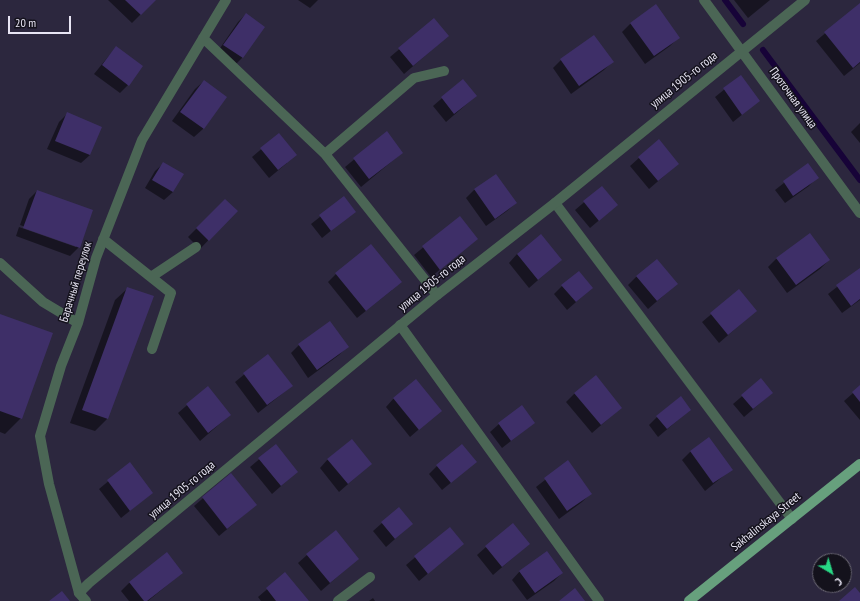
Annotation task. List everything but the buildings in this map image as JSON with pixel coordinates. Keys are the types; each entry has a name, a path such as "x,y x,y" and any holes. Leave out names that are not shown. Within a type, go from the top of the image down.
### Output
{"main road":[{"name":"Sakhalinskaya Street","path":"689,601 860,464"}],"street":[{"name":"Барачный переулок","path":"79,592 49,484 40,436 60,366 78,323 96,258 142,140 226,0"},
{"name":"Проточная улица","path":"704,0 860,212"},
{"name":"улица 1905-го года","path":"79,592 400,325 555,203 805,0"},
{"path":"203,38 325,154 437,295"},
{"path":"325,154 414,78 444,71"},
{"path":"555,203 792,519"},
{"path":"103,239 171,293 152,349"},
{"path":"150,277 196,247"},
{"path":"0,264 43,302 78,323"},
{"path":"400,325 599,601"},
{"path":"338,601 370,577"},
{"path":"79,592 86,601"}],"waterway":[{"path":"725,0 743,24"},
{"path":"763,50 860,180"}]}
